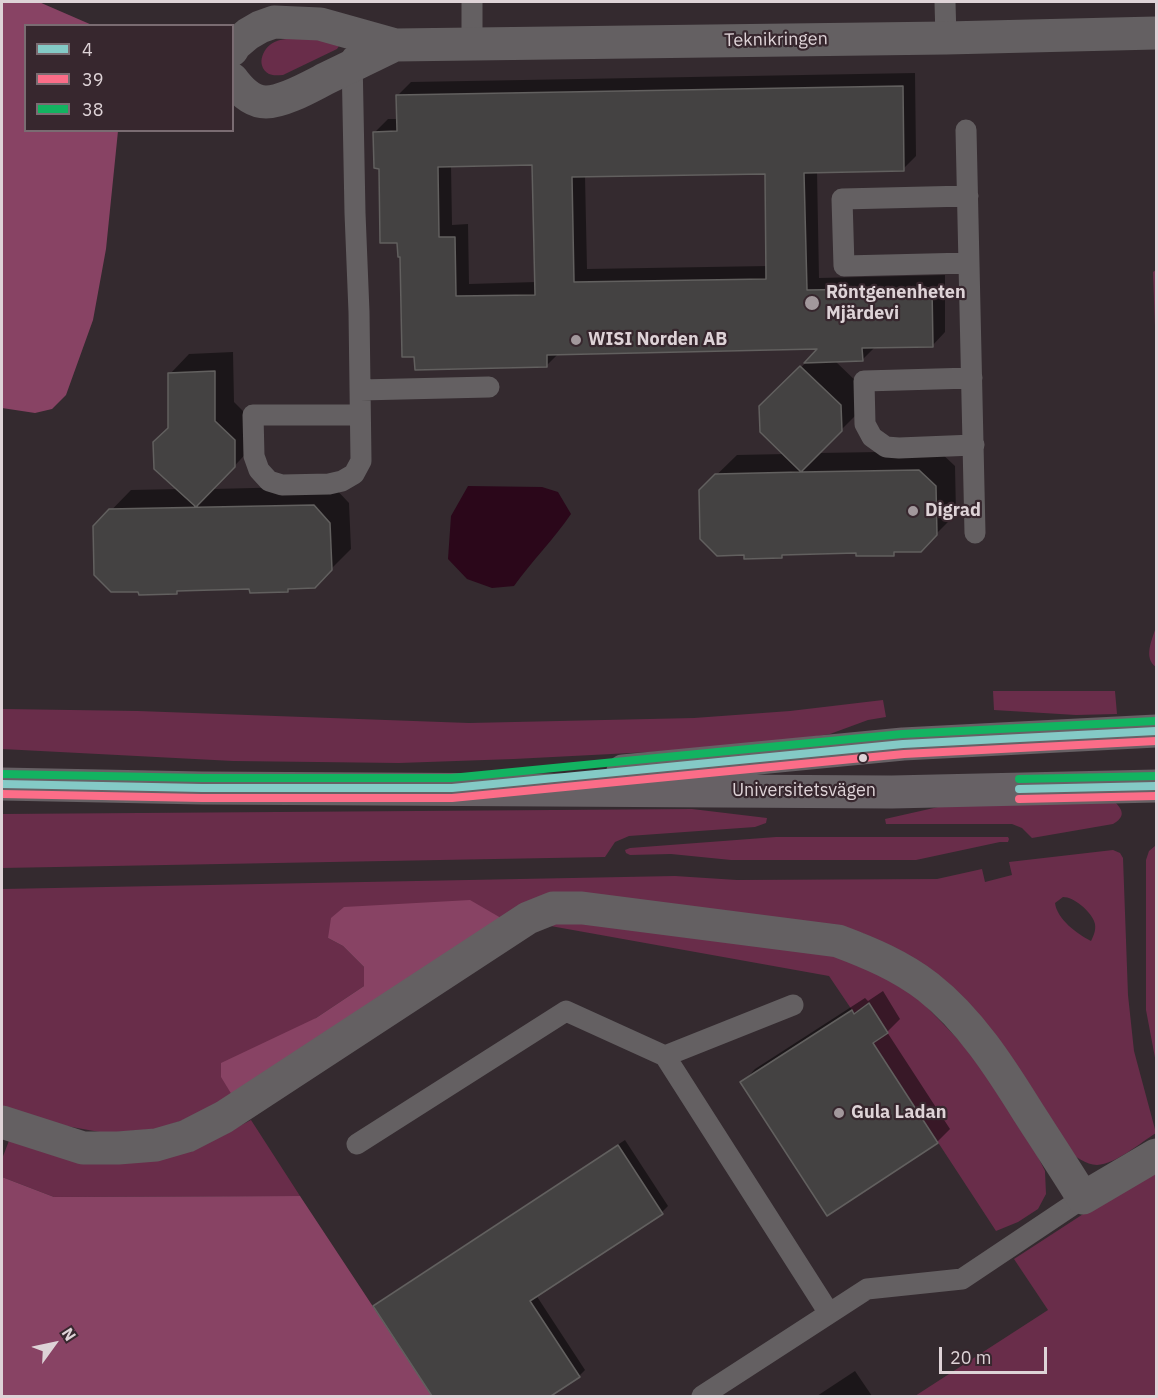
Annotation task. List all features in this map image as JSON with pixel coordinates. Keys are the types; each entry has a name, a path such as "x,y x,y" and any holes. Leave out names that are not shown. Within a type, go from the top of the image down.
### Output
{"main road":[{"name":"Universitetsvägen","path":"452,788 903,744 1156,731"},
{"name":"Universitetsvägen","path":"2,784 202,788 892,792 1156,786"}],"street":[{"name":"Teknikringen","path":"234,47 248,34 274,22 320,24 395,45 1156,33"},
{"name":"Teknikringen","path":"234,82 239,89 252,98 265,102 285,98 395,45"},
{"path":"2,1122 83,1148 118,1148 156,1144 187,1136 224,1117 528,918 553,908 582,908 838,940 867,952 904,970 928,987 980,1040 1006,1076 1083,1198 1156,1155"}],"lane":[{"path":"472,2 472,44"},
{"path":"945,2 946,38"},
{"path":"352,32 361,461 354,474 342,481 329,484 282,485 269,481 259,470 254,456 253,415 360,414"},
{"path":"966,130 975,533"},
{"path":"968,196 842,199 844,266 969,263"},
{"path":"972,378 864,381 865,424 872,437 886,447 974,445"},
{"path":"360,390 489,387"},
{"path":"665,1056 793,1005"},
{"path":"357,1144 566,1011 665,1056 830,1313"},
{"path":"702,1396 867,1289 962,1279 1083,1198"}],"shaded area":[{"path":"2,2 39,2 90,24 24,24 24,132 118,132 106,249 93,320 66,395 52,409 35,413 2,408"},
{"path":"330,37 339,46 337,49 283,75 269,74 262,66 265,51 272,43 295,38"},
{"path":"1156,270 1156,354 1153,272"},
{"path":"468,486 542,487 558,492 571,514 514,586 492,588 467,579 448,559 451,516"},
{"path":"1156,627 1156,667 1149,654"},
{"path":"993,691 1115,691 1117,714 1076,715 994,710"},
{"path":"883,700 886,717 868,720 830,734 670,751 399,763 233,761 2,749 2,709 138,711 469,723 694,718 790,711"},
{"path":"1114,801 1122,814 1120,819 1113,824 1032,838 1022,828 1012,824 886,824 885,819 947,805"},
{"path":"692,809 767,818 766,823 755,827 629,836 615,842 605,857 2,868 2,814"},
{"path":"776,837 1008,837 1009,839 1008,842 916,860 731,860 671,854 630,855 625,850"},
{"path":"1155,846 1156,1063 1146,1010 1146,860 1149,851"},
{"path":"1113,850 1120,853 1123,858 1128,995 1134,1051 1156,1133 1120,1157 1104,1164 1089,1164 1067,1150 863,933 501,918 328,938 343,946 364,967 364,986 316,1018 232,1095 198,1115 157,1129 105,1133 55,1124 2,1108 2,889 675,876 737,880 937,879 982,869 985,882 1012,875 1009,862","holes":["1063,897 1081,905 1092,917 1095,929 1091,941 1074,930 1060,915 1055,903"]},
{"path":"470,900 501,918 232,1095 221,1077 221,1063 316,1018 364,986 364,967 343,946 328,938 331,918 344,907"},
{"path":"566,919 823,951 895,981 921,1001 983,1065 1045,1171 1046,1194 1038,1209 1018,1222 996,1231 873,1043 888,1033 869,1004 854,1013 829,976 545,925"},
{"path":"251,1120 300,1196 54,1197 2,1177 2,1159 10,1138 224,1134"},
{"path":"1156,1169 1156,1396 915,1396 1048,1310 1014,1259"},
{"path":"2,1177 54,1197 300,1196 432,1396 2,1396"}],"building":[{"path":"903,86 904,171 804,173 807,290 932,288 933,347 862,348 863,361 804,363 817,349 547,355 547,367 415,370 414,357 402,357 400,257 398,257 397,243 380,243 379,169 374,168 373,132 397,131 396,95","holes":["532,165 535,295 456,296 455,237 439,237 438,167","765,174 766,279 574,282 572,177"]},
{"path":"800,366 841,405 842,431 801,472 760,432 759,406"},
{"path":"215,371 215,421 235,440 235,467 196,507 154,469 153,442 168,428 168,373"},
{"path":"919,470 936,486 937,535 921,552 894,552 894,556 856,556 856,553 782,555 782,558 744,559 744,555 717,556 700,539 699,490 715,474"},
{"path":"314,505 330,523 332,570 315,588 288,589 288,592 250,593 249,589 177,591 177,594 139,595 138,592 111,592 94,575 93,526 109,509"},
{"name":"Gula Ladan","path":"869,1003 888,1033 873,1043 938,1143 827,1216 740,1082 852,1010 854,1014"},
{"path":"618,1145 663,1214 530,1301 580,1377 551,1396 432,1396 373,1306"}],"transit line":[{"name":"38","path":"2,774 202,778 451,778 902,734 1155,721"},
{"name":"4","path":"2,784 202,788 452,788 903,744 1156,731"},
{"name":"39","path":"2,794 202,798 452,798 904,754 1156,741"},
{"name":"38","path":"1019,779 1156,776"},
{"name":"4","path":"1019,789 1156,786"},
{"name":"39","path":"1019,799 1156,796"}],"place":[{"name":"Röntgenenheten Mjärdevi","path":"812,303"},
{"name":"WISI Norden AB","path":"576,340"},
{"name":"Digrad","path":"913,511"},
{"name":"Gula Ladan","path":"839,1113"}]}
